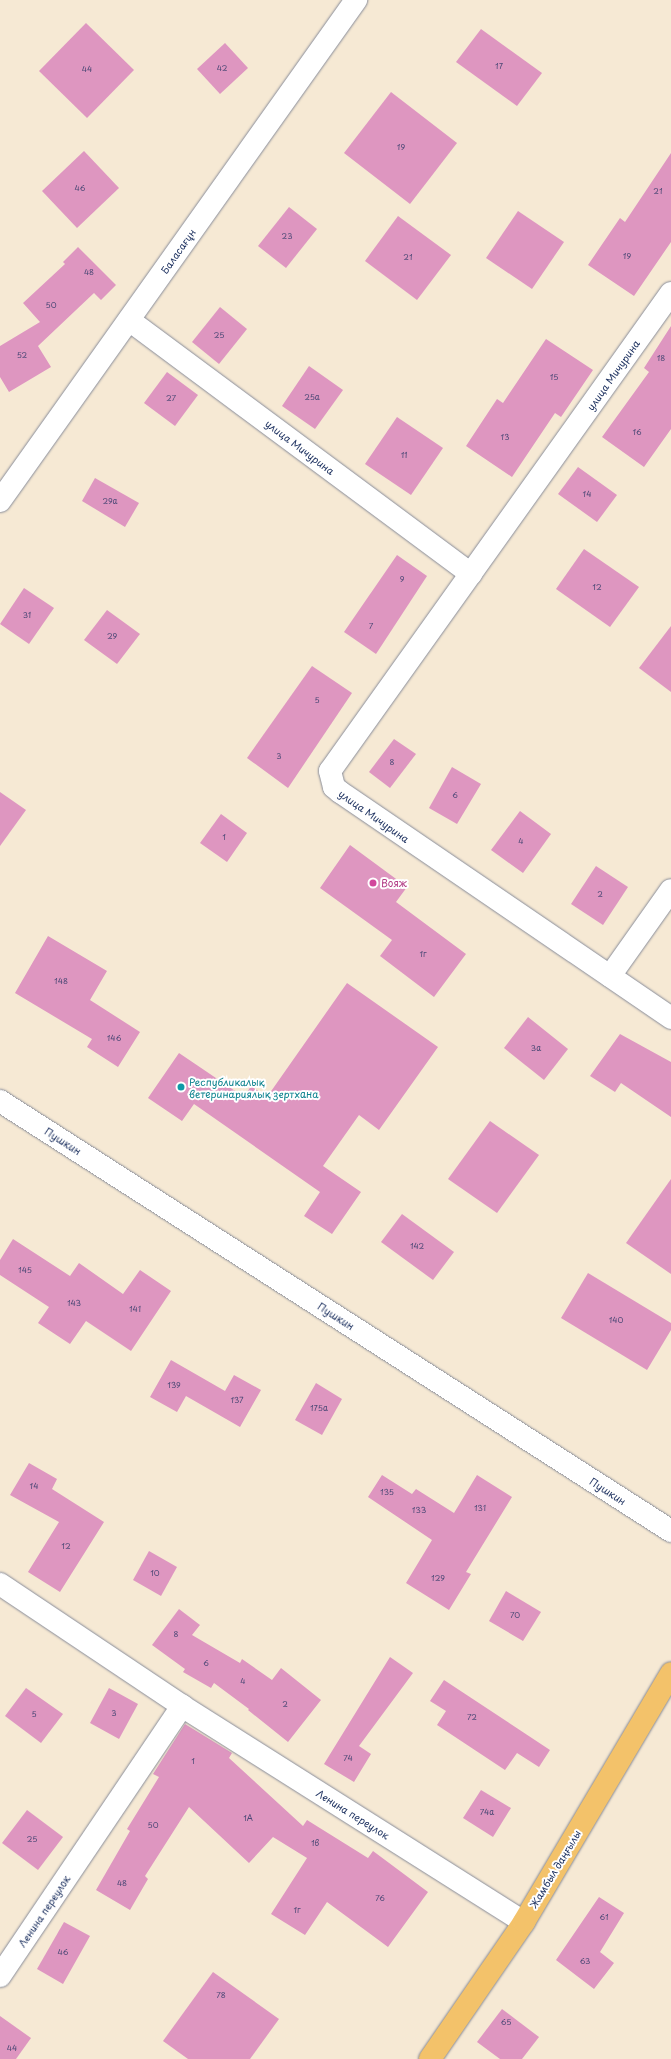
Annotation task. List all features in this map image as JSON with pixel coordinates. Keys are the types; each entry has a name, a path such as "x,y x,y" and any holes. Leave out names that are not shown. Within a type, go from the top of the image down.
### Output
{"main road":[{"name":"Жамбыл даңғылы","path":"430,2059 524,1922 671,1673"}],"street":[{"name":"Баласағұн","path":"0,501 356,0"},
{"name":"улица Мичурина","path":"671,293 330,771 331,781 340,792 671,1018"},
{"name":"улица Мичурина","path":"129,320 471,574"},
{"path":"610,976 671,890"},
{"name":"Пушкин","path":"0,1101 671,1531"},
{"name":"Ленина переулок","path":"0,1584 182,1706 524,1922"},
{"name":"Ленина переулок","path":"0,1976 182,1706"}],"building":[{"path":"86,23 134,70 87,118 39,71"},
{"path":"481,29 542,73 517,106 456,62"},
{"path":"225,43 248,68 220,94 197,69"},
{"path":"391,92 457,143 410,204 344,153"},
{"path":"84,151 119,188 77,228 42,191"},
{"path":"671,153 671,242 634,296 588,265 620,218 625,222"},
{"path":"289,207 317,229 286,268 258,246"},
{"path":"518,211 564,242 532,289 486,258"},
{"path":"398,216 451,255 417,300 365,261"},
{"path":"78,247 116,285 101,300 94,293 38,346 51,367 9,392 0,377 0,346 40,322 23,303 65,264 63,262"},
{"path":"220,307 247,329 219,364 192,342"},
{"path":"671,326 671,429 644,467 602,437 649,372 644,368"},
{"path":"546,339 593,370 561,417 555,413 512,477 466,446 497,399 503,403"},
{"path":"309,366 343,390 315,429 282,406"},
{"path":"167,372 198,395 175,426 144,403"},
{"path":"397,417 443,448 411,495 365,464"},
{"path":"578,467 617,495 597,522 558,494"},
{"path":"95,478 139,503 125,527 82,501"},
{"path":"584,549 639,587 610,627 556,589"},
{"path":"397,555 427,576 376,654 344,632"},
{"path":"24,588 54,608 29,644 0,624"},
{"path":"107,610 140,634 117,664 84,640"},
{"path":"671,626 671,692 639,668"},
{"path":"312,666 352,693 288,788 247,758"},
{"path":"394,739 416,754 390,788 369,772"},
{"path":"452,767 481,784 457,824 429,808"},
{"path":"0,792 26,810 0,846"},
{"path":"520,811 551,834 523,873 491,850"},
{"path":"221,814 247,833 227,862 200,843"},
{"path":"350,845 407,887 396,902 466,954 434,997 380,956 392,940 320,888"},
{"path":"596,866 628,887 603,925 571,904"},
{"path":"48,936 107,971 90,1000 140,1032 118,1067 87,1047 92,1039 15,993"},
{"path":"347,983 438,1047 379,1130 359,1115 323,1166 361,1192 332,1234 304,1216 320,1192 194,1104 182,1121 148,1098 179,1053 244,1097 251,1086 267,1097"},
{"path":"528,1017 568,1049 544,1080 504,1048"},
{"path":"620,1034 671,1062 671,1117 621,1083 615,1092 590,1076"},
{"path":"490,1121 539,1155 497,1213 448,1179"},
{"path":"671,1179 671,1274 626,1243"},
{"path":"402,1214 454,1252 433,1280 381,1242"},
{"path":"13,1239 70,1276 79,1263 123,1294 140,1270 171,1291 131,1351 86,1321 70,1344 38,1323 49,1307 0,1275 0,1260"},
{"path":"588,1273 671,1323 671,1330 647,1370 561,1318"},
{"path":"171,1360 225,1391 234,1375 261,1390 240,1427 186,1396 177,1412 150,1397"},
{"path":"316,1383 342,1399 322,1435 295,1420"},
{"path":"29,1463 57,1479 52,1489 104,1522 60,1592 28,1572 59,1522 10,1495"},
{"path":"382,1475 412,1494 416,1489 454,1513 477,1475 512,1497 466,1572 471,1574 449,1610 406,1583 432,1540 368,1497"},
{"path":"149,1551 177,1567 161,1596 133,1580"},
{"path":"506,1591 541,1612 523,1641 489,1621"},
{"path":"179,1609 200,1625 192,1635 240,1663 242,1659 272,1680 281,1668 321,1700 288,1742 248,1710 249,1709 214,1683 211,1688 183,1672 185,1669 152,1645"},
{"path":"390,1657 413,1673 359,1746 371,1754 354,1782 324,1764"},
{"path":"444,1680 550,1750 539,1767 517,1753 505,1770 437,1725 446,1711 430,1701"},
{"path":"26,1688 63,1714 41,1743 5,1716"},
{"path":"109,1688 138,1704 119,1739 90,1723"},
{"path":"185,1724 232,1753 229,1758 303,1826 307,1820 368,1858 373,1851 428,1892 388,1947 327,1902 305,1935 271,1914 307,1858 273,1837 249,1863 189,1807 145,1876 148,1879 130,1910 96,1890 130,1831 127,1829 159,1777 153,1774"},
{"path":"481,1790 511,1808 493,1837 463,1818"},
{"path":"27,1810 63,1837 38,1870 2,1843"},
{"path":"599,1897 624,1913 600,1952 614,1963 594,1989 556,1960"},
{"path":"64,1922 90,1936 63,1984 37,1969"},
{"path":"213,1972 279,2019 250,2059 188,2059 163,2041"},
{"path":"502,2009 539,2037 522,2059 500,2059 477,2042"},
{"path":"0,2016 31,2038 16,2059 0,2059"}],"place":[{"name":"Вояж","path":"373,883"},
{"name":"Республикалық ветеринариялық зертхана","path":"181,1087"}]}
